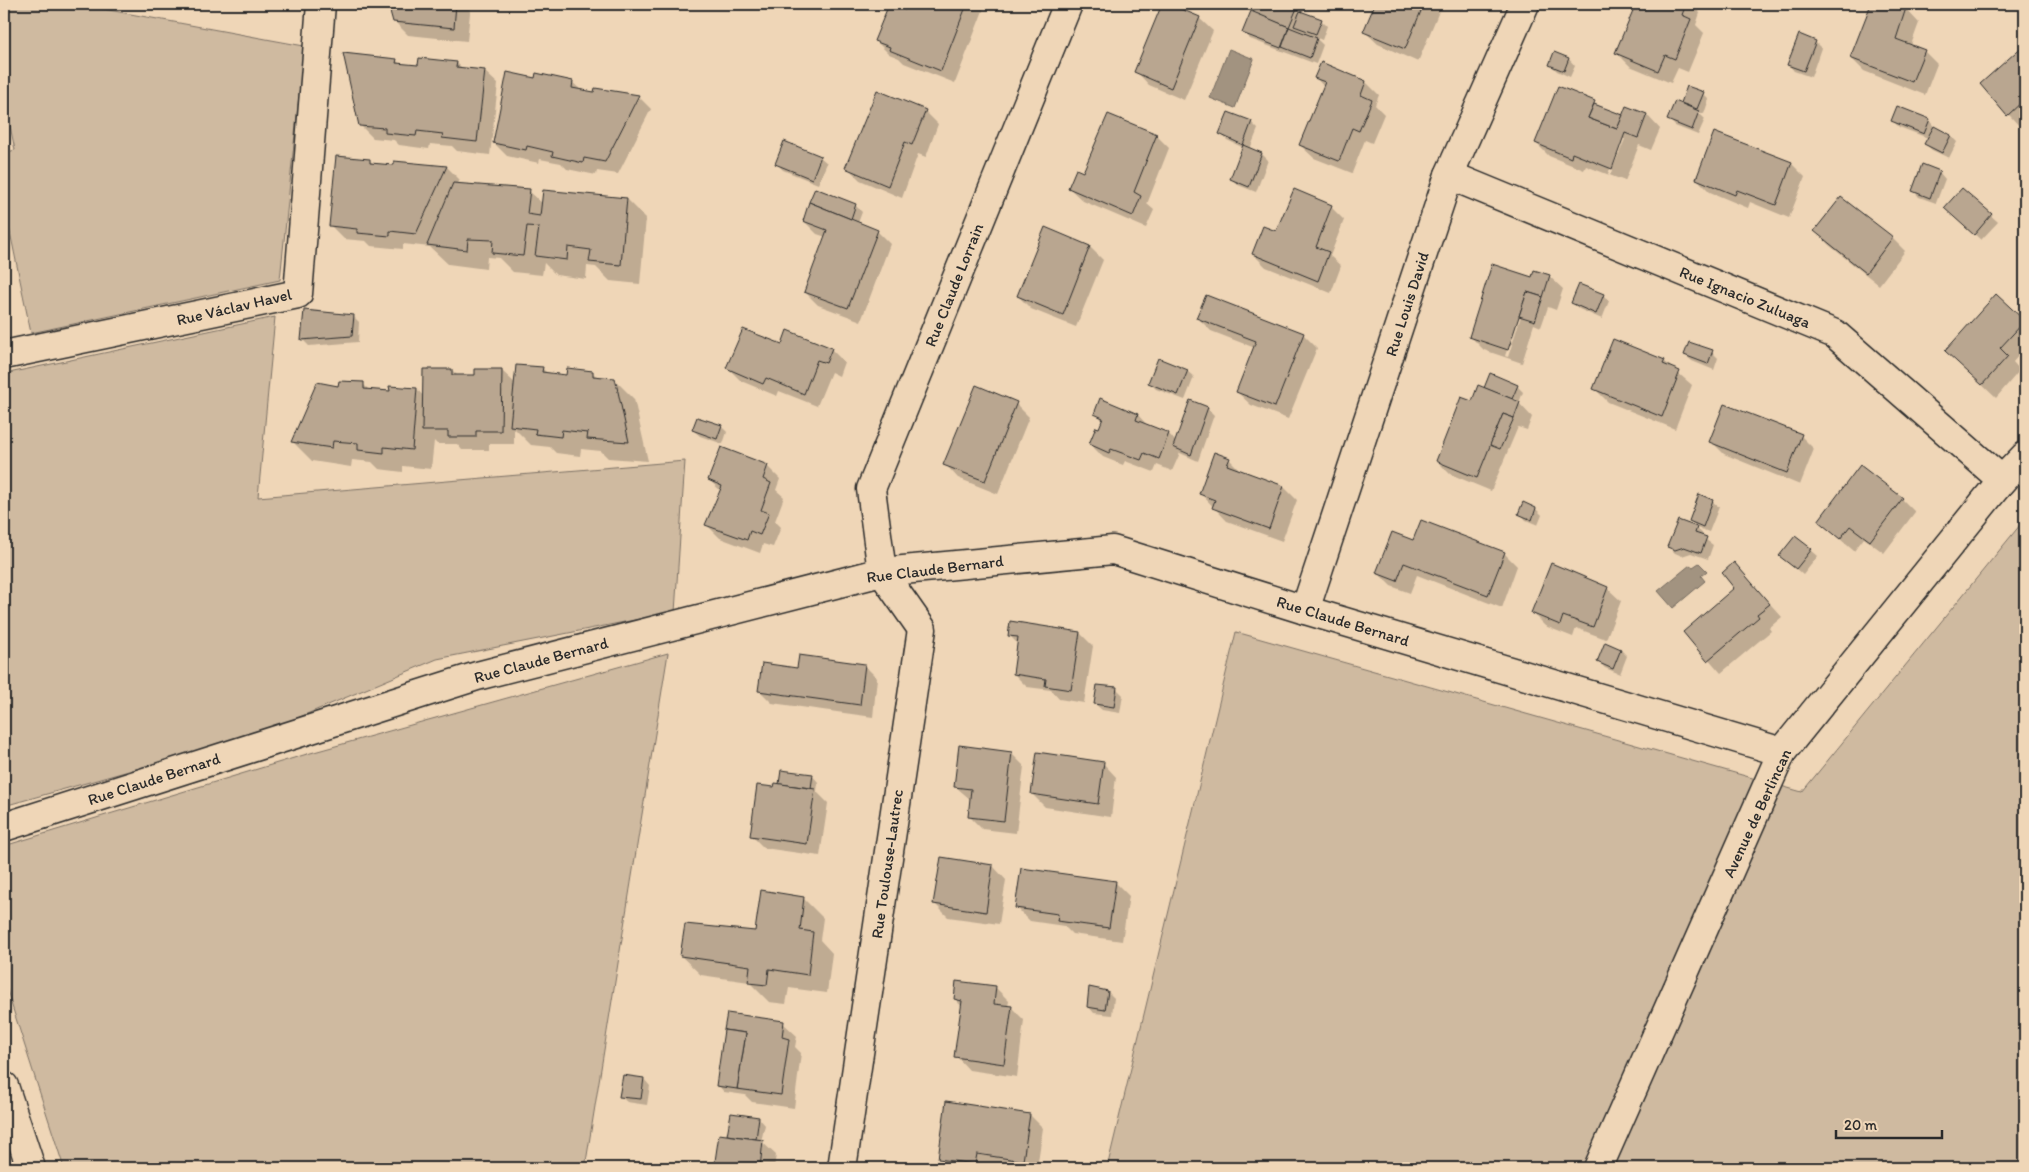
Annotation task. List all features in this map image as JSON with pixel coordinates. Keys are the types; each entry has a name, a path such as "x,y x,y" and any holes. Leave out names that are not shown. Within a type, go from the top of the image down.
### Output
{"street":[{"name":"Rue Václav Havel","path":"4,355 298,294 321,4"},
{"name":"Rue Claude Lorrain","path":"882,572 871,489 1068,4"},
{"name":"Rue Louis David","path":"1305,610 1449,175 1525,4"},
{"name":"Rue Ignacio Zuluaga","path":"1449,175 1834,334 2002,480"},
{"name":"Avenue de Berlincan","path":"1598,1168 1782,752 2002,480 2025,456"},
{"name":"Rue Claude Bernard","path":"4,827 477,676 882,572 1113,550 1305,610 1782,752"},
{"name":"Rue Toulouse-Lautrec","path":"842,1168 922,629 882,572"},
{"path":"4,1086 30,1168"}],"shaded area":[{"path":"4,4 76,4 304,46 280,280 31,333 4,203 4,153 15,150 4,97"},
{"path":"1229,49 1254,59 1235,108 1210,98"},
{"path":"275,317 258,497 685,461 675,612 437,659 257,735 4,806 4,374"},
{"path":"2025,519 2025,1168 1107,1168 1236,632 1802,792"},
{"path":"1699,563 1707,571 1701,576 1705,581 1673,608 1658,591 1690,565 1693,567"},
{"path":"668,653 585,1168 64,1168 4,981 4,846 307,754"}],"building":[{"path":"388,4 456,4 454,28 393,22"},
{"path":"889,4 905,10 907,4 967,4 941,71 889,50 890,47 874,41"},
{"path":"1162,4 1169,4 1200,17 1171,88 1134,72"},
{"path":"1257,4 1285,4 1297,8 1289,27 1253,13"},
{"path":"1375,4 1424,4 1405,49 1363,32"},
{"path":"1624,4 1686,4 1682,15 1691,19 1675,59 1665,55 1658,71 1615,53 1634,8"},
{"path":"1871,4 1895,4 1906,8 1896,39 1925,50 1912,82 1850,58"},
{"path":"1251,11 1289,27 1281,48 1242,33"},
{"path":"1300,11 1322,19 1316,34 1294,26"},
{"path":"1289,27 1317,38 1310,58 1282,47"},
{"path":"1799,34 1816,41 1804,71 1787,65"},
{"path":"2025,44 2025,99 2007,116 1980,84"},
{"path":"1554,52 1569,58 1564,71 1549,65"},
{"path":"343,53 397,59 396,63 418,65 419,58 457,62 456,67 485,70 477,142 442,138 443,134 417,131 416,136 385,133 385,128 359,126"},
{"path":"1321,62 1366,81 1361,95 1372,100 1359,131 1352,128 1339,161 1299,145 1325,82 1314,78"},
{"path":"507,72 535,78 536,73 573,81 572,88 594,92 595,88 639,95 605,162 584,158 583,163 552,156 553,152 527,146 526,150 493,143"},
{"path":"1558,86 1595,101 1588,118 1617,129 1626,106 1647,114 1638,138 1625,133 1612,169 1572,153 1571,158 1535,143"},
{"path":"1687,86 1704,92 1697,109 1681,103"},
{"path":"877,90 926,110 912,145 905,142 888,186 845,168"},
{"path":"1675,101 1699,111 1692,130 1667,120"},
{"path":"1594,104 1623,115 1617,129 1588,118"},
{"path":"1897,106 1930,119 1924,134 1891,121"},
{"path":"1228,112 1252,121 1243,145 1219,134"},
{"path":"1108,114 1157,134 1134,192 1141,196 1133,216 1068,188 1076,169 1083,172"},
{"path":"1934,126 1951,135 1942,153 1924,144"},
{"path":"1714,132 1792,162 1776,205 1737,190 1735,195 1696,179"},
{"path":"784,141 821,156 812,179 775,164"},
{"path":"1243,145 1262,153 1249,187 1230,179"},
{"path":"336,156 370,159 370,163 394,165 394,161 447,166 416,234 390,231 390,236 357,233 357,229 329,226"},
{"path":"1922,164 1940,171 1930,198 1912,191"},
{"path":"453,183 530,189 527,214 540,216 543,190 627,198 621,265 589,262 591,250 568,247 567,260 535,256 539,227 527,226 523,256 492,253 493,240 468,239 467,250 427,245"},
{"path":"815,188 856,204 851,219 809,202"},
{"path":"1962,188 1992,214 1974,235 1944,208"},
{"path":"1294,189 1332,205 1316,247 1329,252 1318,281 1252,254 1263,226 1276,231"},
{"path":"1841,197 1893,237 1866,273 1814,231"},
{"path":"809,202 878,230 848,308 804,292 827,230 803,221"},
{"path":"1045,227 1090,246 1063,315 1017,296"},
{"path":"1492,264 1532,277 1534,270 1550,275 1543,297 1527,292 1508,350 1469,337"},
{"path":"1579,284 1604,294 1596,314 1571,303"},
{"path":"1527,292 1543,297 1535,321 1519,316"},
{"path":"1996,294 2025,321 2000,348 2008,356 1982,385 1945,351"},
{"path":"1206,295 1304,333 1275,407 1236,392 1256,341 1196,318"},
{"path":"304,310 354,315 352,336 301,340"},
{"path":"743,329 782,344 787,330 832,348 826,363 817,360 804,394 766,378 763,384 726,368"},
{"path":"1613,339 1665,360 1663,364 1680,371 1662,417 1593,389"},
{"path":"1689,342 1713,350 1708,364 1684,355"},
{"path":"1158,358 1188,370 1178,395 1148,383"},
{"path":"516,365 543,367 542,372 566,375 567,368 593,371 593,376 615,378 629,442 587,439 588,431 587,433 562,430 561,437 535,434 536,429 510,426"},
{"path":"423,369 452,369 452,375 475,375 475,369 502,369 501,431 476,431 476,437 448,437 448,431 422,431"},
{"path":"1490,373 1518,385 1512,399 1484,388"},
{"path":"339,381 364,382 364,389 390,391 389,386 417,388 412,450 384,447 384,453 358,450 358,443 333,441 332,448 291,442 317,382 338,386"},
{"path":"976,385 1017,402 985,481 943,465"},
{"path":"1478,385 1520,402 1514,418 1503,414 1477,478 1436,461 1461,397 1472,401"},
{"path":"1100,398 1138,414 1136,420 1169,433 1159,459 1144,453 1141,460 1111,449 1109,453 1089,444 1096,427 1099,428 1103,418 1094,414"},
{"path":"1190,400 1208,407 1191,455 1173,447"},
{"path":"1724,404 1802,434 1787,473 1709,442"},
{"path":"1503,414 1514,418 1500,449 1490,445"},
{"path":"697,417 722,425 717,439 692,430"},
{"path":"721,447 768,465 763,479 771,483 761,510 769,513 760,535 750,531 747,540 705,525 722,486 708,480"},
{"path":"1214,452 1230,458 1227,465 1284,486 1269,529 1212,508 1215,500 1199,494"},
{"path":"1860,465 1903,498 1870,541 1850,526 1840,539 1818,521"},
{"path":"1699,494 1713,500 1703,527 1689,521"},
{"path":"1523,502 1536,508 1532,520 1518,514"},
{"path":"1421,520 1505,552 1488,595 1404,563 1397,581 1376,573 1392,532 1413,540"},
{"path":"1678,520 1697,527 1695,533 1707,537 1701,553 1684,547 1675,550 1667,547"},
{"path":"1795,536 1812,549 1796,569 1779,556"},
{"path":"1734,562 1770,604 1757,614 1759,617 1707,661 1683,632 1734,588 1722,573"},
{"path":"1551,563 1608,587 1593,627 1563,616 1560,625 1531,613"},
{"path":"1010,621 1080,632 1071,690 1045,686 1046,679 1013,674 1018,637 1008,636"},
{"path":"1605,642 1621,649 1613,669 1597,662"},
{"path":"799,655 865,664 860,705 758,691 762,663 797,668"},
{"path":"1097,685 1117,687 1114,707 1094,704"},
{"path":"959,745 1012,752 1004,821 968,817 971,789 954,787"},
{"path":"1037,752 1104,762 1098,804 1031,794"},
{"path":"781,770 813,774 811,788 779,784"},
{"path":"775,783 815,789 807,844 750,836 757,785 774,787"},
{"path":"941,857 993,865 986,912 933,904"},
{"path":"1021,868 1116,881 1109,928 1057,921 1058,914 1015,908"},
{"path":"761,890 804,897 800,930 813,932 808,975 769,969 767,985 748,983 750,966 680,956 685,924 755,931"},
{"path":"956,981 996,986 994,1004 1012,1006 1004,1064 954,1057 962,1001 954,999"},
{"path":"1089,987 1108,991 1105,1010 1087,1007"},
{"path":"727,1013 784,1021 782,1037 789,1039 781,1095 737,1089 746,1033 724,1030"},
{"path":"724,1030 746,1033 737,1089 716,1086"},
{"path":"623,1075 644,1078 641,1099 619,1097"},
{"path":"946,1101 1030,1114 1023,1161 977,1154 975,1164 938,1159"},
{"path":"731,1113 759,1117 756,1139 727,1135"},
{"path":"719,1134 763,1140 760,1168 714,1168"}]}
